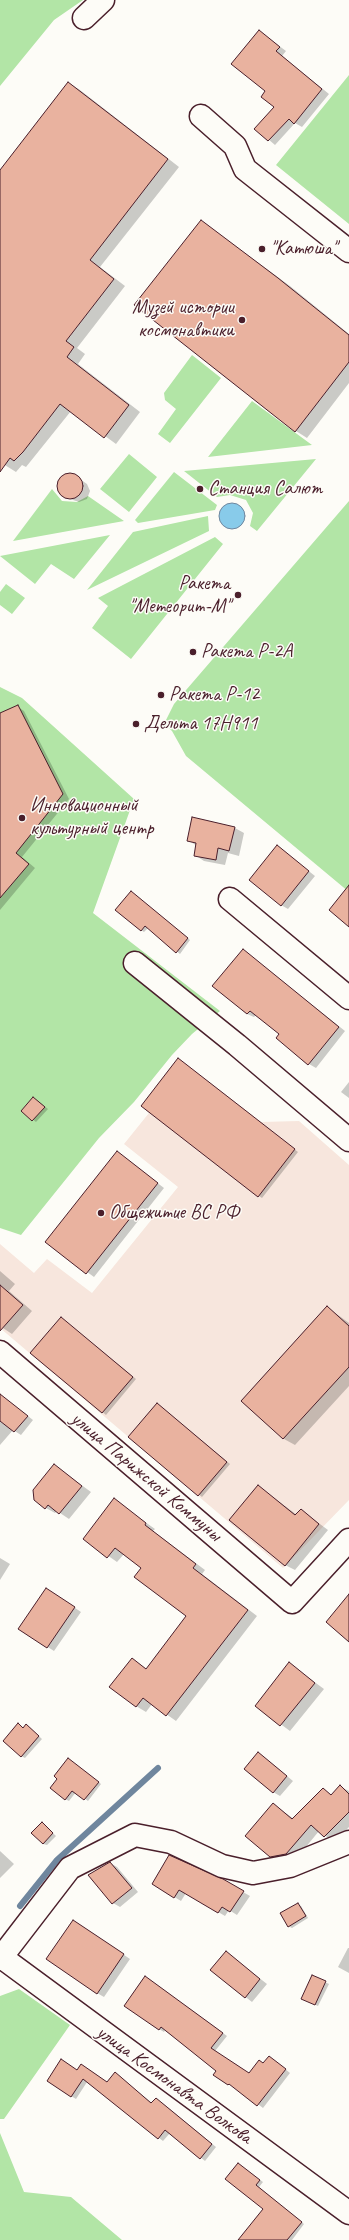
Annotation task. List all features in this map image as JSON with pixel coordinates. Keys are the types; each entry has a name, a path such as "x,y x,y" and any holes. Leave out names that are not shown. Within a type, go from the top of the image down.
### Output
{"street":[{"path":"84,18 103,0"},
{"path":"201,116 235,146 245,169 349,251"},
{"path":"230,899 349,998"},
{"path":"135,962 237,1044 349,1140"},
{"name":"улица Парижской Коммуны","path":"0,1352 292,1602 349,1540"},
{"path":"0,1957 70,1868 135,1835 171,1842 222,1866 253,1873 290,1866 349,1842"},
{"name":"улица Космонавта Волкова","path":"0,1957 349,2213"}],"shaded area":[{"path":"178,1058 261,1122 299,1121 349,1165 349,1500 283,1568 0,1328 0,1244 34,1273 47,1259 92,1293 178,1187 124,1144 149,1113 141,1106"}],"green space":[{"path":"0,0 83,0 54,20 0,86"},
{"path":"349,75 349,224 276,165"},
{"path":"192,355 221,378 170,443 158,434 176,409 165,400 164,393"},
{"path":"252,401 312,445 208,457"},
{"path":"129,454 157,477 129,512 100,489"},
{"path":"316,459 257,531 250,526 253,513 246,500 230,495 217,497 184,471"},
{"path":"174,472 217,505 215,510 138,523 135,520"},
{"path":"52,489 62,501 77,502 88,496 124,521 13,541"},
{"path":"349,501 349,892 186,756 172,731 164,724 174,704"},
{"path":"208,516 209,531 87,590 133,532"},
{"path":"110,535 74,579 51,564 35,584 0,556"},
{"path":"215,537 223,544 131,659 92,628 108,606 98,598"},
{"path":"6,584 25,598 12,614 0,605 0,592"},
{"path":"0,687 22,698 134,799 93,913 220,1011 192,1034 172,1055 134,1102 99,1138 21,1235 0,1228"},
{"path":"19,1989 70,2025 4,2119 0,2119 0,1996"},
{"path":"0,2133 24,2192 71,2197 122,2240 0,2240"}],"water":[{"path":"232,503 241,507 245,516 241,525 232,529 223,525 219,516 223,507"}],"building":[{"path":"259,30 280,47 276,51 322,89 294,124 289,119 268,141 254,129 274,107 261,97 265,91 231,64"},
{"path":"68,82 168,159 90,260 114,279 66,341 74,347 67,357 129,405 104,438 60,404 23,452 14,461 10,458 0,472 0,170"},
{"name":"Музей истории космонавтики","path":"201,220 278,278 349,335 349,362 295,432 134,305"},
{"path":"70,473 79,477 83,486 79,495 70,499 61,495 57,486 61,477"},
{"name":"Инновационный культурный центр","path":"18,705 63,794 16,853 29,864 0,898 0,713"},
{"path":"192,817 235,827 229,851 218,848 216,860 194,856 196,843 187,841"},
{"path":"277,845 309,871 281,906 249,880"},
{"path":"349,885 349,927 329,910"},
{"path":"131,891 188,938 176,953 145,926 141,931 115,910"},
{"path":"243,949 339,1027 308,1065 276,1038 279,1034 250,1011 247,1014 212,986"},
{"path":"178,1058 295,1149 258,1197 141,1106"},
{"path":"33,1097 45,1107 32,1121 21,1111"},
{"name":"Общежитие ВС РФ","path":"117,1151 158,1183 86,1274 45,1242"},
{"path":"0,1285 23,1305 0,1331"},
{"path":"327,1306 349,1326 349,1367 283,1439 241,1401"},
{"path":"61,1317 133,1377 102,1413 30,1353"},
{"path":"0,1394 28,1416 14,1432 0,1421"},
{"path":"157,1403 227,1462 198,1496 128,1437"},
{"path":"54,1464 82,1486 59,1514 48,1505 45,1509 34,1500 33,1490"},
{"path":"258,1485 295,1515 301,1509 319,1524 285,1566 229,1520"},
{"path":"114,1498 146,1523 145,1525 196,1564 193,1568 248,1610 166,1716 143,1698 136,1707 109,1687 132,1658 146,1669 186,1616 134,1577 141,1568 115,1548 107,1558 83,1539"},
{"path":"46,1588 75,1607 47,1648 18,1629"},
{"path":"349,1594 349,1642 326,1622"},
{"path":"289,1662 315,1683 280,1726 255,1706"},
{"path":"18,1723 23,1728 26,1724 39,1736 21,1757 3,1741"},
{"path":"258,1752 287,1776 273,1793 244,1769"},
{"path":"68,1758 99,1782 84,1800 72,1791 65,1800 50,1788 57,1779 54,1776"},
{"path":"340,1785 349,1794 349,1812 324,1837 311,1825 286,1854 270,1857 245,1836 273,1803 292,1819 323,1788 331,1795"},
{"path":"42,1822 53,1833 43,1844 31,1833"},
{"path":"169,1855 223,1879 244,1891 230,1912 222,1907 218,1913 179,1890 174,1898 152,1884"},
{"path":"110,1862 132,1888 112,1904 88,1875"},
{"path":"298,1903 306,1916 288,1927 280,1913"},
{"path":"73,1920 124,1954 97,1994 46,1959"},
{"path":"226,1951 260,1979 245,1998 210,1970"},
{"path":"312,1975 326,1981 315,2005 301,1999"},
{"path":"145,1976 223,2033 211,2048 249,2073 259,2060 263,2063 269,2056 286,2069 257,2106 229,2084 228,2085 213,2075 216,2071 161,2027 159,2030 124,2006"},
{"path":"61,2059 77,2070 81,2064 107,2082 115,2072 151,2103 156,2098 212,2144 200,2159 165,2130 158,2139 83,2079 71,2097 47,2081"},
{"path":"238,2163 260,2180 256,2185 302,2222 287,2240 238,2240 263,2209 225,2179"}],"waterway":[{"path":"20,1906 57,1860 158,1768"}],"place":[{"name":"\"Катюша\"","path":"262,249"},
{"name":"Музей истории космонавтики","path":"242,320"},
{"name":"Станция Салют","path":"200,489"},
{"name":"Ракета \"Метеорит-М\"","path":"238,595"},
{"name":"Ракета Р-2А","path":"193,652"},
{"name":"Ракета Р-12","path":"161,695"},
{"name":"Дельта 17Н911","path":"136,724"},
{"name":"Инновационный культурный центр","path":"22,818"},
{"name":"Общежитие ВС РФ","path":"101,1213"}]}
